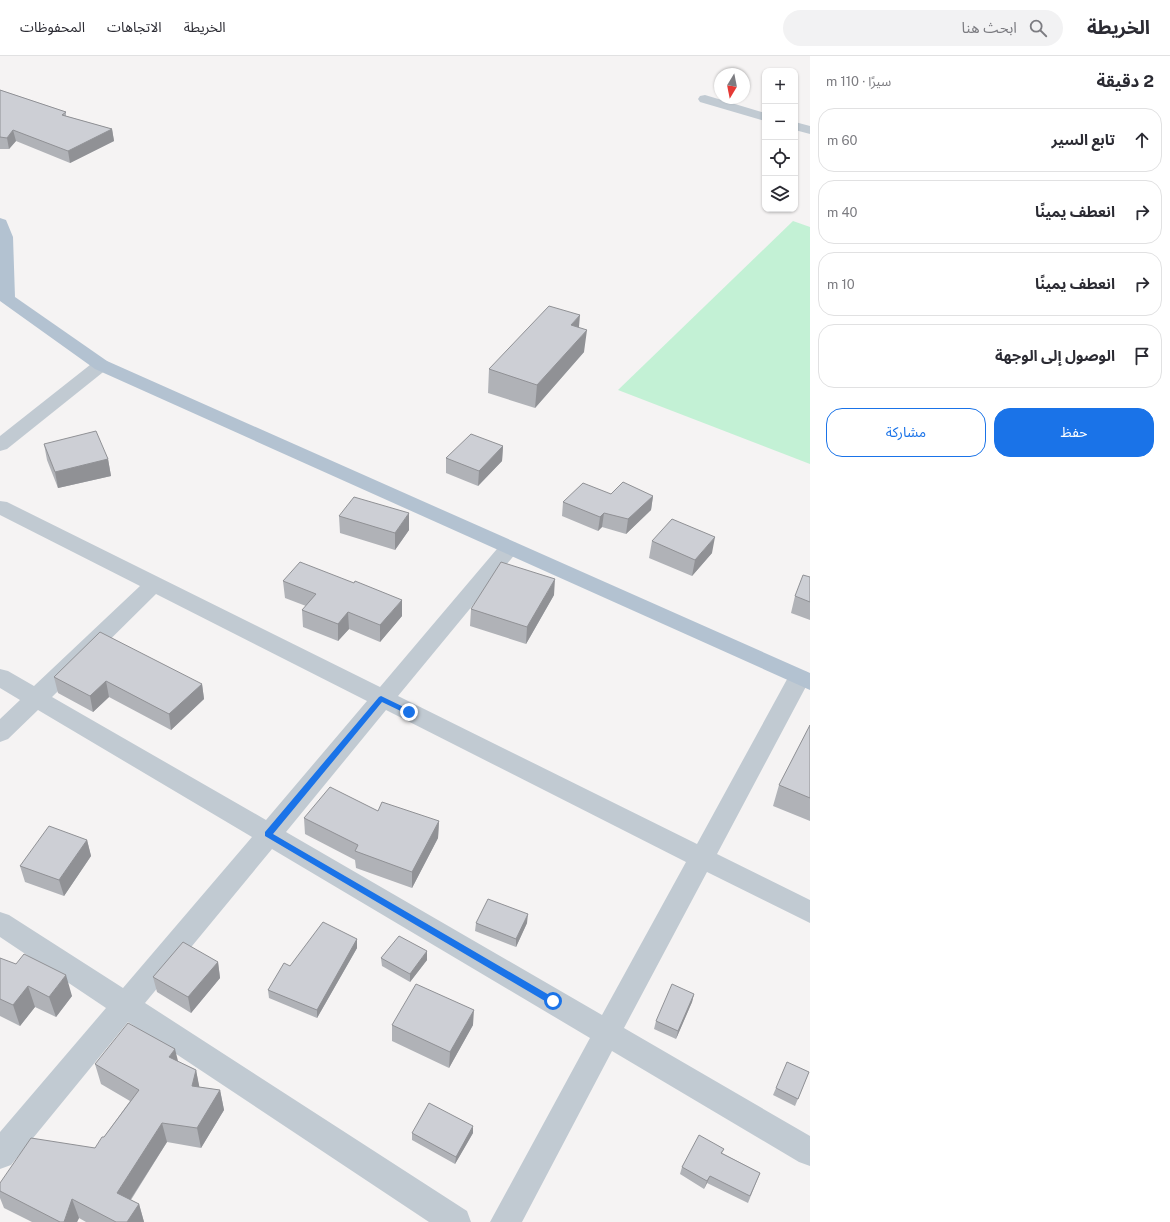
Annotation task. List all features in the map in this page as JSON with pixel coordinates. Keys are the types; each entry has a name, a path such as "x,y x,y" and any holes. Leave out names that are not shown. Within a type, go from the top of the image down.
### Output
{"main road":[{"path":"0,223 5,237 8,299 101,366 805,680"}],"street":[{"path":"705,99 762,116"},
{"path":"798,127 810,130"},
{"path":"0,445 101,366"},
{"path":"0,507 810,912"},
{"path":"0,1155 381,698 509,548"},
{"path":"0,733 154,584"},
{"path":"0,677 810,1152"},
{"path":"505,1222 701,858 805,680"},
{"path":"0,923 456,1222"}],"green space":[{"path":"793,221 810,227 810,464 618,390"}],"building":[{"path":"0,90 66,112 62,115 112,129 68,151 13,130 7,138 0,137"},
{"path":"549,306 580,315 571,325 587,330 537,385 489,369"},
{"path":"96,431 108,459 55,472 44,444"},
{"path":"471,434 503,446 479,471 446,458"},
{"path":"623,482 653,496 628,519 604,513 600,517 563,502 583,483 611,494"},
{"path":"354,497 409,513 395,533 339,516"},
{"path":"672,519 715,537 695,560 652,541"},
{"path":"300,562 354,583 355,581 402,600 380,625 348,612 338,624 302,610 316,594 283,581"},
{"path":"501,562 555,579 527,627 471,609"},
{"path":"803,575 810,577 810,602 795,596"},
{"path":"100,632 202,684 169,714 106,681 90,696 54,677"},
{"path":"810,725 810,798 779,785"},
{"path":"330,787 378,811 382,802 439,821 412,872 355,851 358,845 304,818"},
{"path":"49,826 87,840 59,880 20,866"},
{"path":"488,899 528,914 516,939 476,923"},
{"path":"323,922 357,939 317,1010 268,990 284,963 290,966"},
{"path":"399,936 427,951 410,974 381,958"},
{"path":"183,942 218,962 188,997 153,977"},
{"path":"24,954 66,975 49,997 28,986 13,1005 0,999 0,958 16,964"},
{"path":"416,984 474,1010 450,1052 392,1025"},
{"path":"672,984 694,994 678,1031 656,1021"},
{"path":"128,1023 175,1049 169,1057 196,1070 192,1086 220,1090 197,1128 162,1123 117,1193 139,1204 127,1222 116,1222 72,1199 64,1222 60,1222 0,1191 0,1183 31,1138 95,1148 102,1137 104,1137 139,1090 95,1064"},
{"path":"787,1062 809,1072 798,1099 776,1088"},
{"path":"429,1103 473,1126 456,1157 412,1133"},
{"path":"699,1135 724,1149 721,1153 760,1173 750,1196 710,1176 707,1181 682,1167"}],"route":[{"path":"409,712 381,698 268,834 553,1001"}]}
